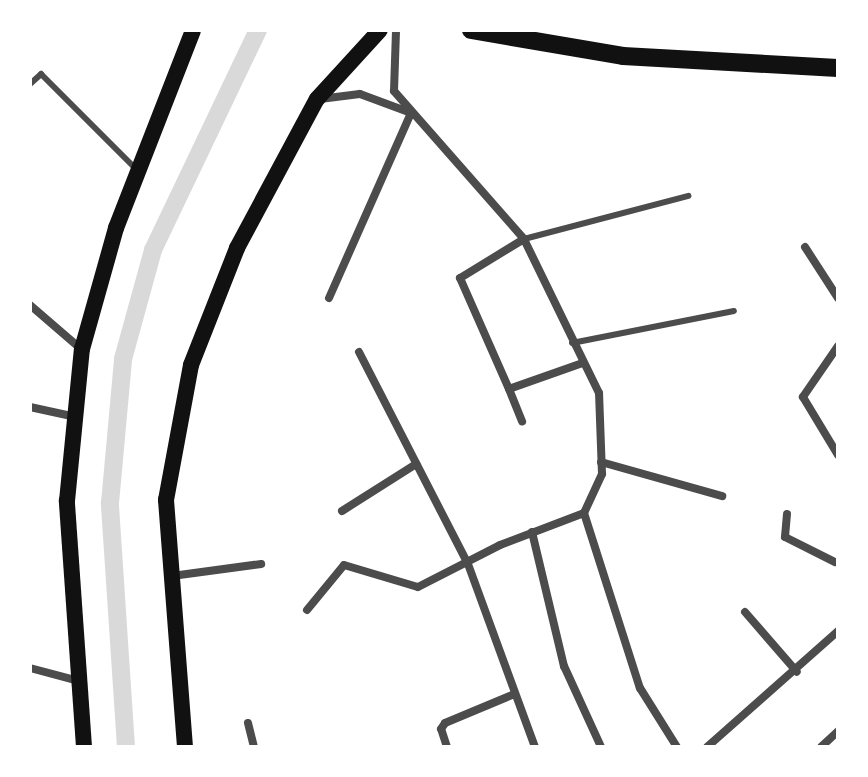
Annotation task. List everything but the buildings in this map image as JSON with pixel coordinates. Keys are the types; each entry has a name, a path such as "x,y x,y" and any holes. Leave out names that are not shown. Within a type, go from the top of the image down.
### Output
{"main road":[{"path":"84,747 67,501 82,349 139,171 193,30"},
{"path":"185,747 166,500 191,365 237,248 317,99 380,30"},
{"path":"471,30 623,56 838,68"}],"street":[{"path":"396,30 394,91 524,239 599,393 602,474 584,513 640,688 677,747"},
{"path":"317,99 360,94 411,113"},
{"path":"329,298 411,113"},
{"path":"522,421 460,278 524,239"},
{"path":"805,247 838,298"},
{"path":"30,305 82,349"},
{"path":"838,346 803,397 838,455"},
{"path":"359,352 468,564 512,695 535,747"},
{"path":"509,389 583,363"},
{"path":"30,407 76,417"},
{"path":"601,462 722,496"},
{"path":"342,511 416,464"},
{"path":"307,610 344,565 418,587 532,532 584,513"},
{"path":"787,514 785,537 837,563"},
{"path":"532,532 564,666 601,747"},
{"path":"172,576 261,564"},
{"path":"745,612 797,672"},
{"path":"707,747 797,672 838,631"},
{"path":"30,668 79,681"},
{"path":"447,747 441,729 445,723 512,695"},
{"path":"248,723 254,747"},
{"path":"821,747 838,731"}],"lane":[{"path":"30,84 41,74 139,171"},
{"path":"524,239 688,196"},
{"path":"572,343 734,311"}],"waterway":[{"path":"126,747 110,503 123,359 153,250 258,30"}]}
